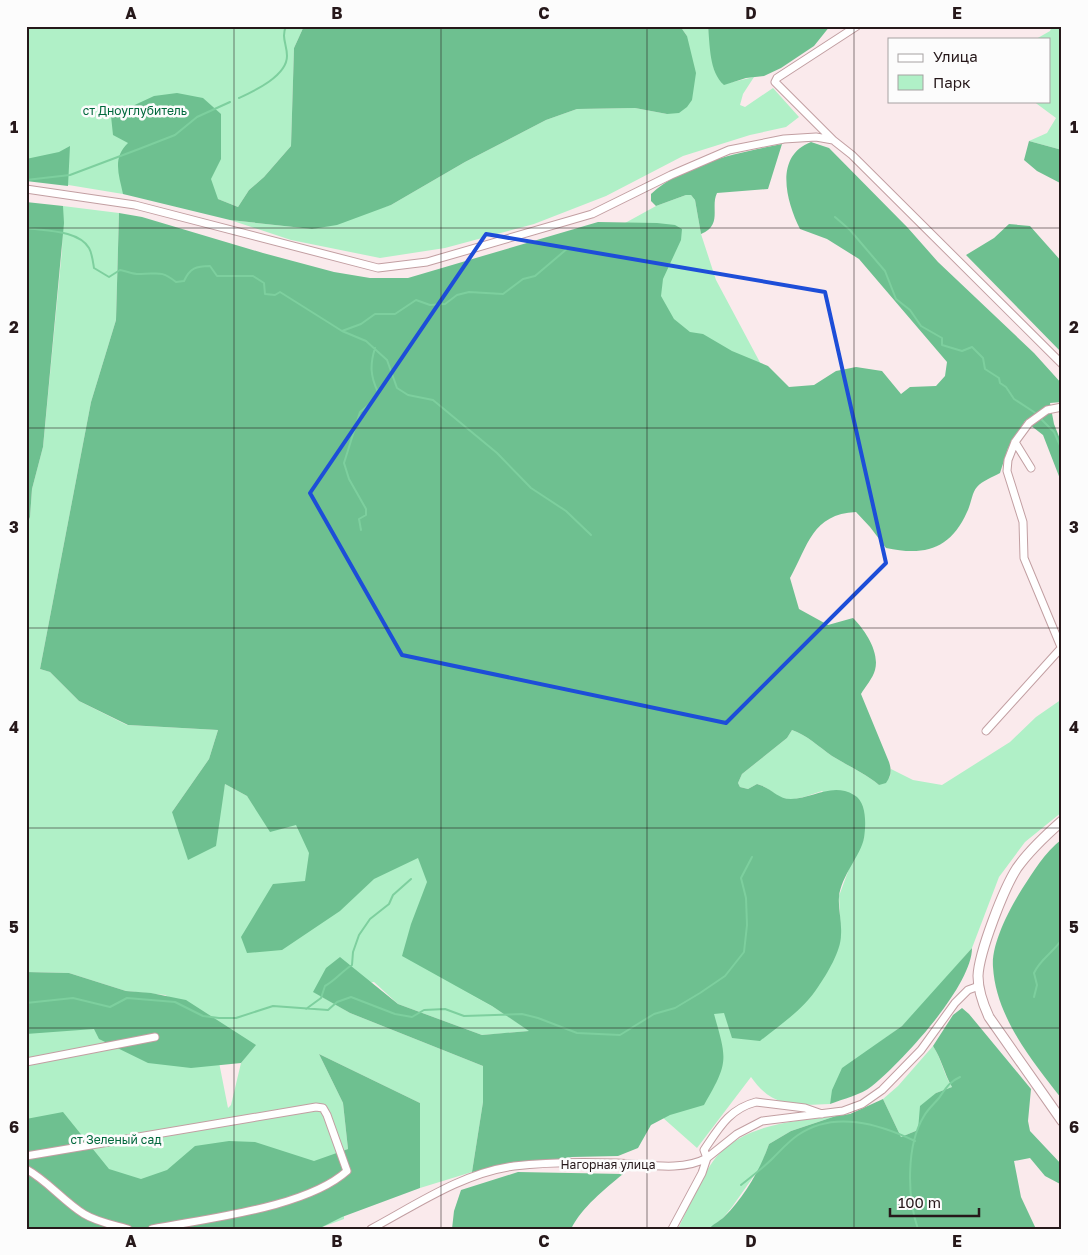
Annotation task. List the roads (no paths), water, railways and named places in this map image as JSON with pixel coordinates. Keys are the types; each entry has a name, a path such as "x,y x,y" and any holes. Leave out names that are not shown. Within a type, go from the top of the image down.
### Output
{"main road":[{"path":"1062,821 1029,854 1009,884 1000,902 979,968 979,986 989,1017 1062,1121"}],"street":[{"path":"857,26 777,78 775,82 833,140 852,155 1062,364"},
{"path":"26,189 135,205 378,268 427,262 592,214 671,175 729,150 799,137 833,140"},
{"path":"986,731 1062,647 1024,558 1023,522 1007,471 1008,460 1015,442 1039,416 1062,407"},
{"path":"1015,442 1031,468"},
{"path":"672,1229 694,1189 708,1158 737,1134 762,1121 843,1111 862,1104 882,1090 921,1050 955,1003 968,990 979,986"},
{"path":"26,1062 155,1037"},
{"path":"708,1158 704,1150 717,1130 741,1106 756,1102 805,1108 822,1114"},
{"path":"26,1156 316,1107 323,1108 347,1171 336,1181 289,1202 152,1229"},
{"name":"Нагорная улица","path":"371,1229 442,1190 478,1174 513,1166 615,1163 679,1165 698,1162 708,1158"},
{"path":"26,1169 38,1175 82,1213 128,1229"}],"waterway":[{"path":"239,98 269,82 282,70 287,56 284,38 286,26"},
{"path":"26,180 70,175 139,149 175,135 197,117 230,102"},
{"path":"835,217 850,230 885,271 896,299 910,310 921,326 942,338 942,345 962,351 972,347 983,358 985,369 999,378 1000,383 1006,387 1014,399 1037,414"},
{"path":"26,228 60,232 84,242 92,255 94,268 109,277 120,270 136,274 163,274 176,282 184,281 194,269 210,266 217,276 253,276 264,283 265,294 275,295 280,292 342,331 366,341 387,360 397,388 408,395 433,400 497,453 531,488 566,511 591,535"},
{"path":"342,331 361,324 375,314 395,314 416,300 430,305 445,304 457,295 469,292 503,294 523,279 535,276 568,248"},
{"path":"361,530 359,519 366,515 366,509 349,479 344,463 360,412 371,403 378,392 373,381 372,370 375,348"},
{"path":"1040,418 1054,432 1062,450"},
{"path":"26,1003 73,998 110,1007 127,998 175,1002 203,1016 236,1018 273,1006 328,1010 337,1002 351,997 395,1014 412,1017 424,1010 445,1009 464,1016 522,1014 577,1033 620,1035 654,1014 675,1008 700,993 725,976 744,952 747,925 746,898 741,878 752,857"},
{"path":"306,1009 321,998 325,986 352,965 353,952 359,935 370,919 389,904 393,895 411,879"},
{"path":"1034,997 1037,985 1034,973 1062,939"},
{"path":"918,1229 910,1187 911,1156 914,1142 918,1128 926,1113 948,1086 960,1077"},
{"path":"741,1185 795,1137 812,1127 826,1123 841,1121 872,1125 915,1141"}],"park label":[{"name":"ст Дноуглубитель","path":"135,110"},
{"name":"ст Зеленый сад","path":"116,1139"}]}
